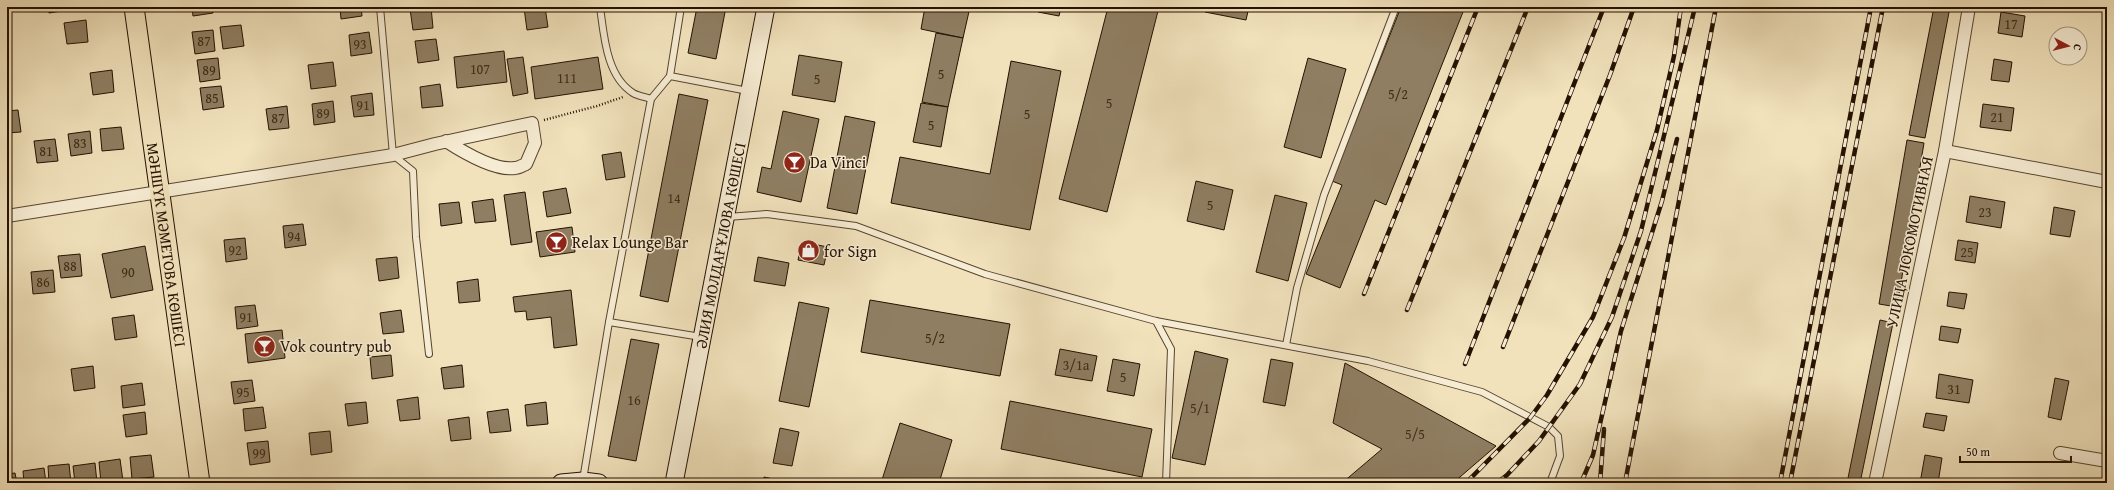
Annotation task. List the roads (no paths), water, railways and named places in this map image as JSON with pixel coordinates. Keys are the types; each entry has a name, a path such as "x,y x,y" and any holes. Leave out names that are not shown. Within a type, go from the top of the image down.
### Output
{"main road":[{"name":"МӘНШҮК МӘМЕТОВА КӨШЕСІ","path":"134,7 200,483"},
{"name":"ӘЛИЯ МОЛДАҒҰЛОВА КӨШЕСІ","path":"674,483 766,7"},
{"path":"561,483 588,482"}],"street":[{"name":"УЛИЦА ЛОКОМОТИВНАЯ","path":"1875,483 1945,151 1969,7"},
{"path":"7,216 393,155 446,141 532,123 535,143 526,164 515,168 502,168 466,153 446,141"},
{"path":"1945,151 2107,182"},
{"path":"2060,453 2107,461"}],"lane":[{"path":"380,7 393,155 413,171 416,238 429,354"},
{"path":"600,7 606,48 618,80 634,93 651,99"},
{"path":"588,482 608,322 651,99 670,76 681,7"},
{"path":"1286,345 1297,288 1324,195 1396,7"},
{"path":"670,76 750,92"},
{"path":"725,217 767,214 856,226 985,274 1156,321 1388,365 1482,392 1549,428 1558,436 1560,456 1550,483"},
{"path":"1156,321 1171,349 1166,483"},
{"path":"608,322 702,337"}],"railway":[{"path":"1364,294 1478,7"},
{"path":"1407,310 1528,7"},
{"path":"1465,364 1604,7"},
{"path":"1503,347 1610,75 1634,7"},
{"path":"1466,483 1530,418 1547,395 1593,317 1624,238 1657,130 1674,56 1681,7"},
{"path":"1497,483 1507,475 1539,441 1580,384 1612,317 1641,231 1695,7"},
{"path":"1625,483 1716,7"},
{"path":"1780,483 1871,7"},
{"path":"1790,483 1883,7"},
{"path":"1581,483 1593,455 1621,331 1662,201 1677,139"},
{"path":"1600,483 1604,429"}],"place":[{"name":"Da Vinci","path":"794,162"},
{"name":"Relax Lounge Bar","path":"556,242"},
{"name":"for Sign","path":"809,251"},
{"name":"Vok country pub","path":"265,346"}]}
